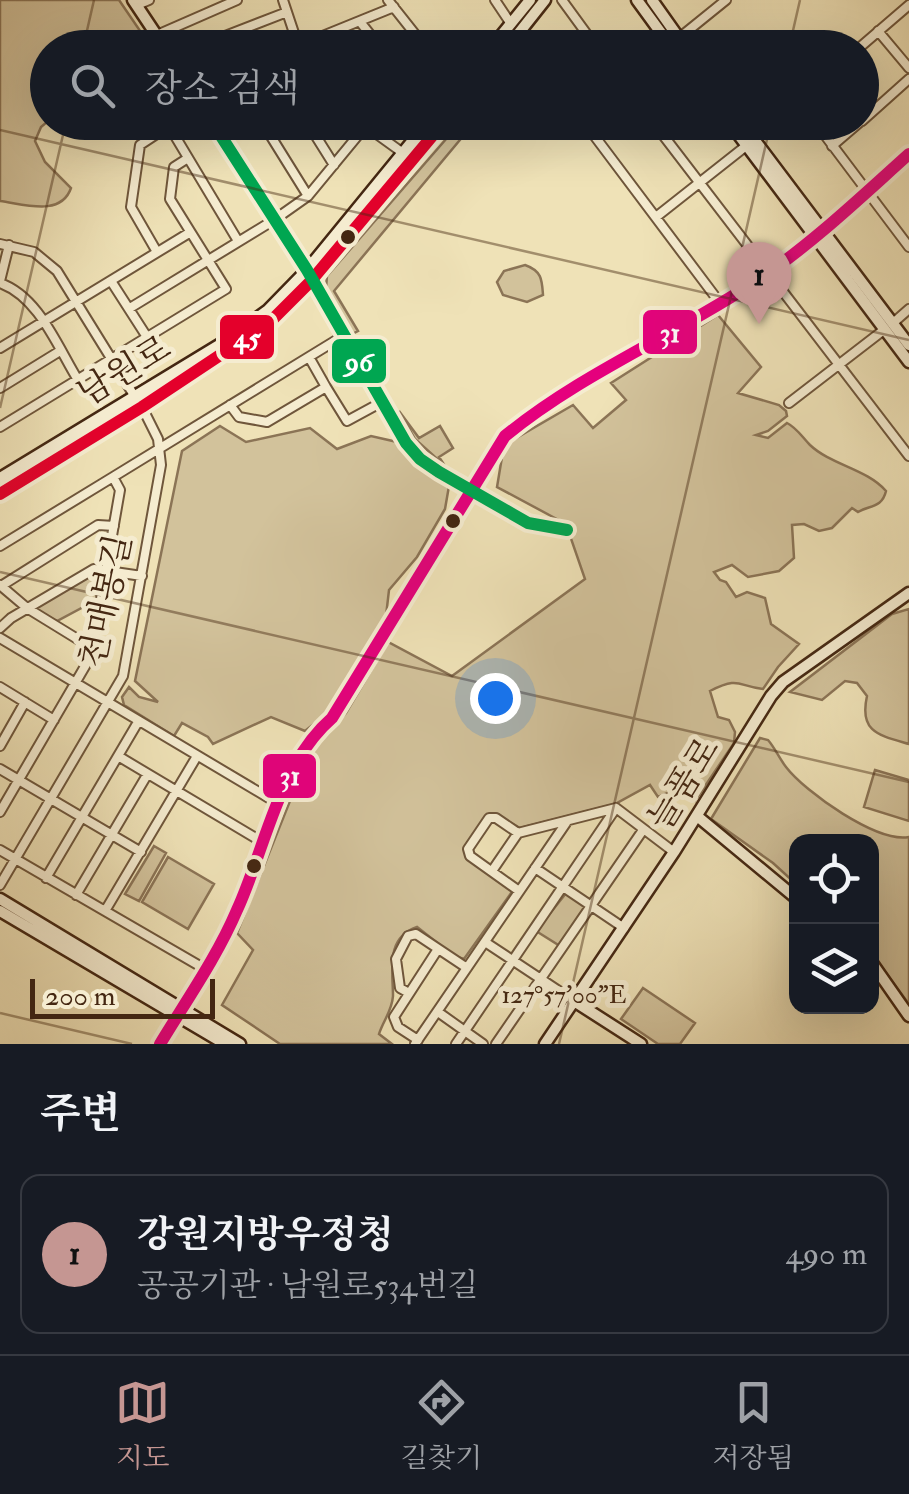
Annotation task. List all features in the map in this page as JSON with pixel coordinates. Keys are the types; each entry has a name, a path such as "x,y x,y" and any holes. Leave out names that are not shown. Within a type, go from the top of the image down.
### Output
{"street":[{"path":"149,0 135,2 153,30"},
{"path":"168,30 237,0"},
{"path":"283,0 292,30"},
{"path":"494,0 514,29"},
{"path":"514,29 530,0"},
{"path":"514,29 544,0"},
{"path":"562,0 584,30"},
{"path":"637,0 662,30"},
{"path":"652,0 667,30"},
{"path":"690,30 722,1"},
{"path":"343,30 391,4 412,30"},
{"path":"879,30 909,5"},
{"path":"240,30 287,12"},
{"path":"361,22 367,30"},
{"path":"879,32 909,68"},
{"path":"879,106 909,80"},
{"path":"146,140 140,144 131,207 157,252"},
{"path":"180,140 238,241"},
{"path":"223,140 420,459 528,522 567,530"},
{"path":"273,140 308,196"},
{"path":"318,140 334,165"},
{"path":"130,308 308,196 353,140"},
{"path":"386,140 403,153"},
{"name":"남원로","path":"309,276 413,140"},
{"name":"남원로","path":"0,494 268,310 309,276 428,140"},
{"path":"598,140 720,303"},
{"path":"666,140 909,456"},
{"path":"747,140 889,326 909,362"},
{"path":"656,216 753,140"},
{"path":"828,140 909,246"},
{"path":"832,146 839,140"},
{"path":"160,1044 236,912 311,736 332,718 505,436 526,418 768,273 909,154"},
{"path":"0,427 226,289 170,199 174,167 188,158"},
{"path":"900,236 909,229"},
{"path":"0,348 189,233"},
{"path":"4,244 0,282 29,300 78,380"},
{"name":"천매봉길","path":"0,884 123,676 161,465 160,449 139,402 77,302 48,262 34,252 4,244"},
{"path":"111,282 147,337"},
{"path":"789,403 909,309"},
{"path":"889,326 909,345"},
{"name":"천매봉길","path":"0,546 343,336"},
{"path":"0,388 60,351"},
{"path":"310,357 347,422 382,402"},
{"path":"230,405 239,417 267,422 326,387"},
{"name":"남원로","path":"0,478 139,402"},
{"name":"천매봉길","path":"0,812 76,685 92,648 120,490 112,477"},
{"name":"천매봉길","path":"92,648 27,608 0,585 98,526 114,526"},
{"path":"0,628 94,569 142,576"},
{"name":"늘품로","path":"545,1044 783,682 909,593"},
{"path":"0,638 279,804"},
{"path":"0,687 54,720"},
{"path":"0,746 25,702"},
{"path":"46,878 138,722"},
{"path":"118,756 264,843"},
{"path":"104,912 197,756"},
{"path":"0,768 141,852"},
{"path":"76,895 146,774"},
{"path":"492,871 518,833 616,808"},
{"path":"616,808 674,852"},
{"path":"456,1044 616,808"},
{"path":"698,816 789,892"},
{"path":"518,833 496,818 488,818 468,848 470,856 520,891"},
{"path":"438,950 394,1017 398,1027 416,1042 566,823"},
{"path":"496,1044 644,830"},
{"path":"0,850 205,969"},
{"path":"536,868 624,928"},
{"path":"0,899 225,1044"},
{"path":"0,910 240,1044"},
{"path":"409,993 400,988 396,959 408,936 416,934 467,968"},
{"path":"486,942 641,1044"},
{"path":"879,973 909,1016"},
{"path":"438,1012 484,1044"}],"shaded area":[{"path":"0,0 119,0 139,30 30,30 30,140 35,140 45,162 71,188 59,203 50,206 0,201"},
{"path":"445,140 460,140 334,291 358,331 352,334 326,288 327,276"},
{"path":"525,265 540,277 543,295 527,302 503,295 497,282 504,271"},
{"path":"718,315 761,367 738,393 779,405 786,411 787,416 756,435 768,438 787,423 819,452 869,477 886,491 879,503 858,512 852,508 832,528 819,531 804,524 792,525 794,558 779,571 748,577 732,565 714,572 736,597 747,592 765,598 771,624 799,644 763,689 733,683 710,691 718,717 729,720 735,732 734,743 695,801 672,791 658,797 650,785 615,804 520,828 495,814 479,830 469,858 514,889 464,959 454,956 417,927 400,939 393,956 392,1001 379,1034 392,1044 280,1044 222,1005 253,950 237,933 302,771 318,741 346,713 388,642 452,676 585,579 566,524 497,487 504,445 573,405 593,428 626,400 611,383"},
{"path":"399,411 419,438 440,426 453,448 439,457 445,466 415,439"},
{"path":"220,426 246,442 310,428 337,449 371,436 397,442 449,486 445,509 417,557 389,590 386,616 378,636 334,708 305,731 271,717 213,744 182,723 174,736 124,705 122,697 129,687 139,697 158,702 135,681 182,451"},
{"path":"96,571 103,575 97,605 89,604 57,621 34,609"},
{"path":"909,609 909,744 873,730 866,717 867,696 857,683 845,681 822,700 790,692 892,614"},
{"path":"760,738 768,740 795,777 843,814 879,832 909,837 909,1004 879,963 879,834 789,834 789,878 711,819"},
{"path":"875,770 909,780 909,821 864,807"},
{"path":"154,846 166,853 139,901 125,894"},
{"path":"168,857 214,884 188,929 142,902"},
{"path":"567,892 587,907 560,946 536,931"},
{"path":"643,988 695,1023 680,1044 658,1044 621,1019"}],"transit line":[{"name":"96","path":"224,140 307,270 406,443 420,459 528,523 567,530"},
{"name":"45","path":"0,494 270,322 311,281 429,140"},
{"name":"31","path":"160,1044 229,927 298,759 332,718 505,436 566,392 761,278 909,154"}],"place":[{"name":"강원지방우정청","path":"759,324"}]}
